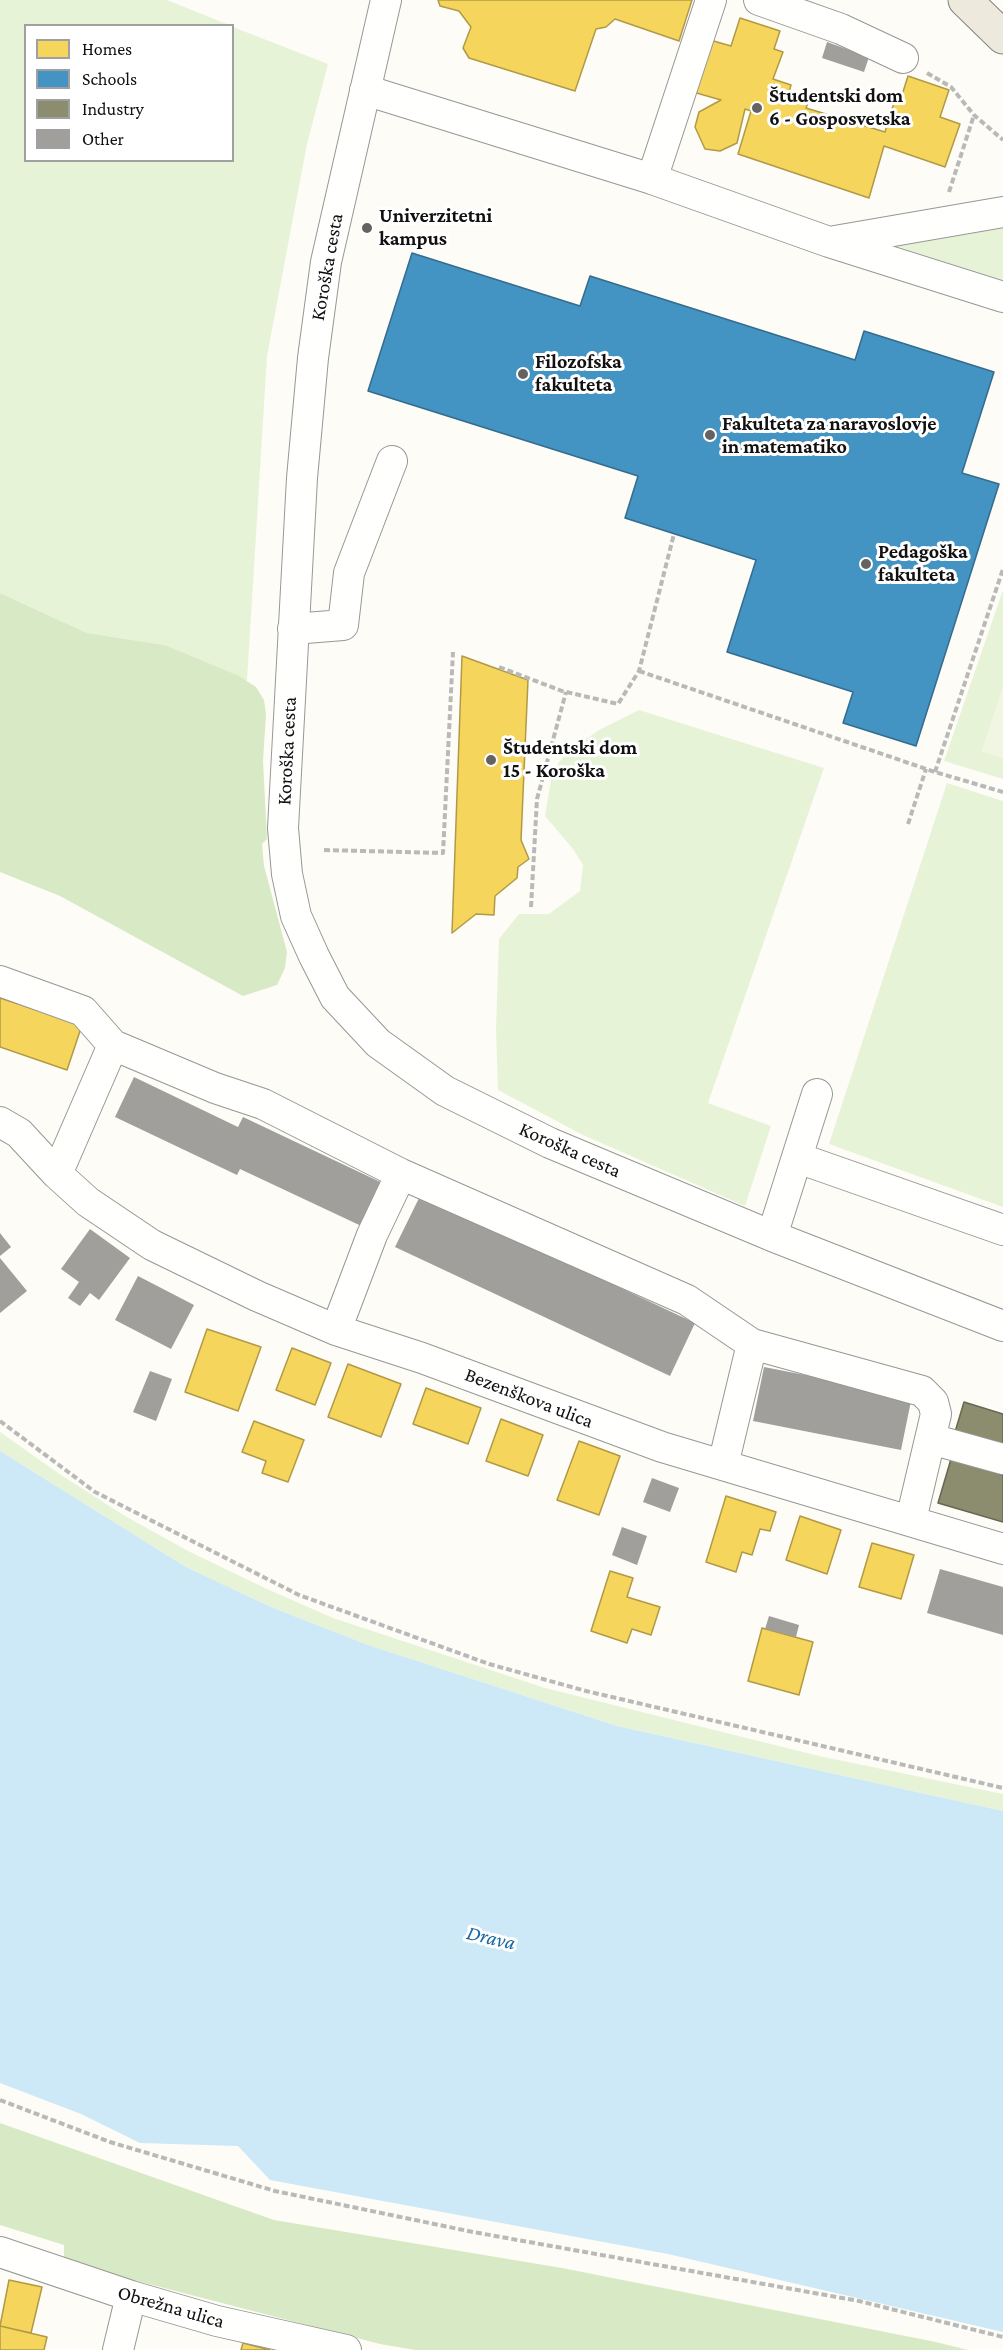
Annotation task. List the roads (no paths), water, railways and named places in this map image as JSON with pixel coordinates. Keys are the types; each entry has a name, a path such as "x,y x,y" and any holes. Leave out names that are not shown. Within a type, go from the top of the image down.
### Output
{"main road":[{"path":"964,0 1003,37"}],"street":[{"name":"Koroška cesta","path":"386,0 326,261 314,347 302,478 283,828 287,874 296,916 335,997 378,1043 445,1091 550,1143 772,1236 1003,1326"},
{"path":"652,179 711,0"},
{"path":"759,0 841,29 903,58"},
{"path":"365,90 652,179 829,242 1003,297"},
{"path":"829,242 951,223 1003,212"},
{"path":"293,629 343,625 349,573 392,460"},
{"path":"0,981 83,1011 113,1045 215,1088 263,1104 401,1173 687,1300 752,1344 922,1391 933,1402 936,1414 911,1520"},
{"path":"57,1174 113,1045"},
{"path":"772,1236 817,1094"},
{"name":"Bezenškova ulica","path":"0,1122 19,1133 57,1174 88,1202 152,1245 257,1296 336,1329 422,1358 662,1447 1003,1549"},
{"path":"798,1158 1003,1230"},
{"path":"336,1329 372,1235 401,1173"},
{"path":"723,1465 752,1344"},
{"path":"931,1439 1003,1459"},
{"name":"Obrežna ulica","path":"0,2252 131,2296 217,2321 346,2350"},
{"path":"118,2350 131,2296"}],"water":[{"name":"Drava","path":"0,1451 186,1567 271,1607 368,1645 617,1726 1003,1811 1003,2332 668,2254 270,2180 238,2146 140,2143 81,2114 0,2083"}],"place":[{"name":"Študentski dom 6 - Gosposvetska","path":"757,108"},
{"name":"Univerzitetni kampus","path":"367,228"},
{"name":"Filozofska fakulteta","path":"523,374"},
{"name":"Fakulteta za naravoslovje in matematiko","path":"710,435"},
{"name":"Pedagoška fakulteta","path":"866,564"},
{"name":"Študentski dom 15 - Koroška","path":"491,760"}]}
